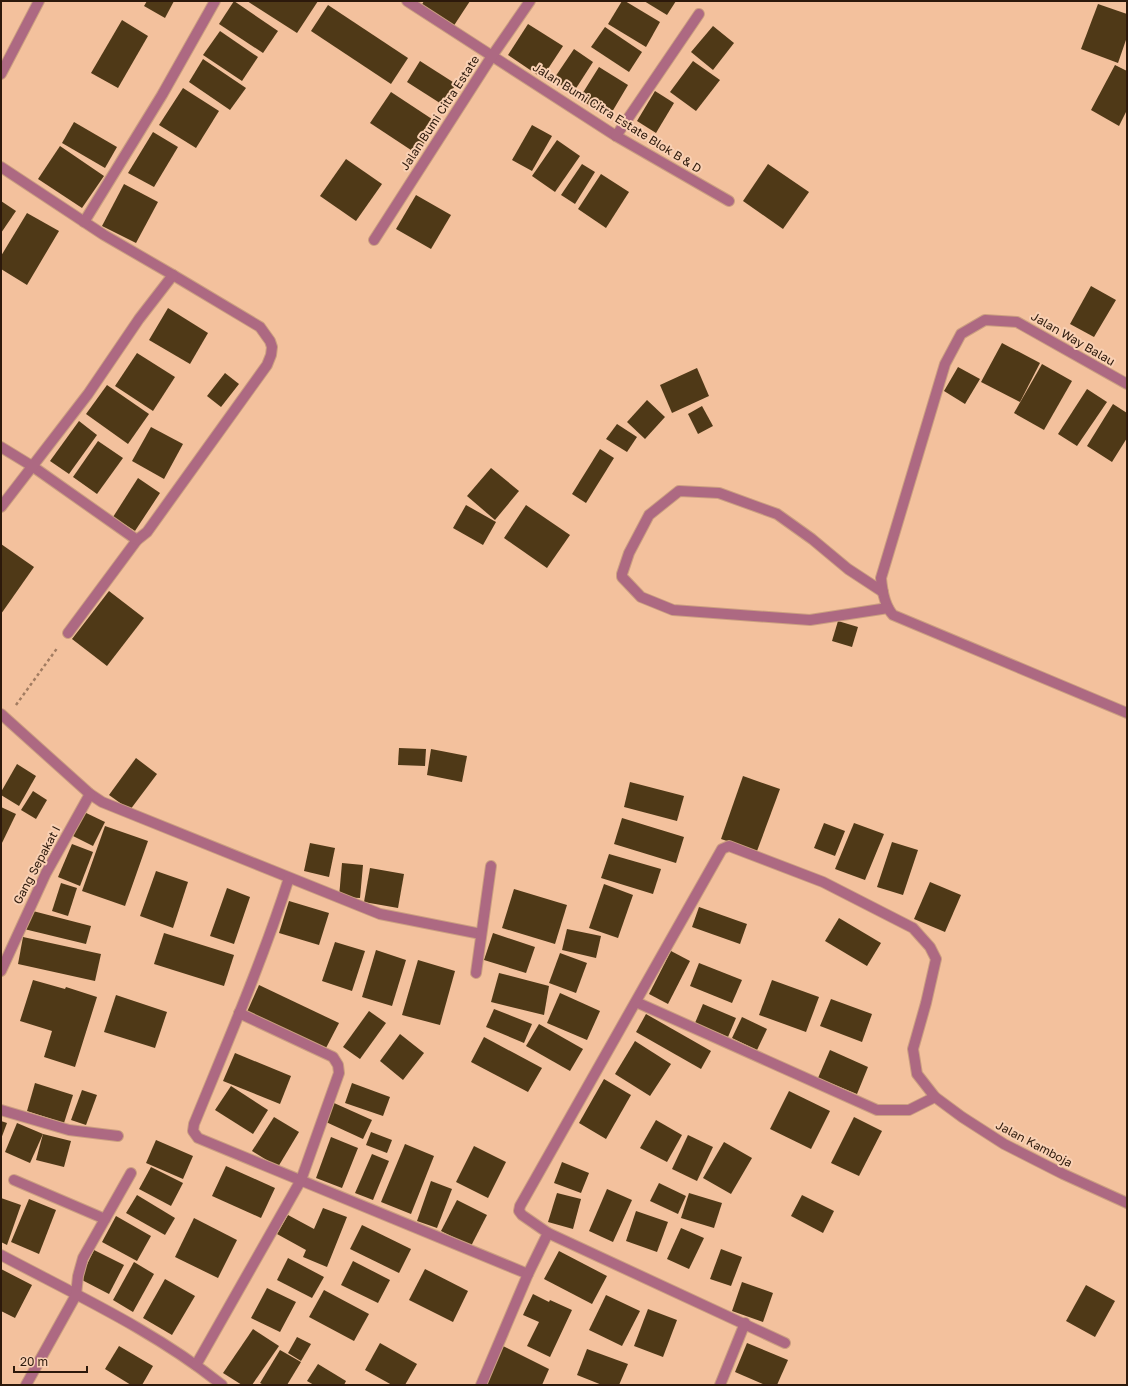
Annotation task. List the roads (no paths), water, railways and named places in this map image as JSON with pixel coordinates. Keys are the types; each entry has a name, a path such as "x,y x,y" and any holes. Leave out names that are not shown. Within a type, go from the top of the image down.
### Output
{"street":[{"path":"2,68 39,1"},
{"path":"84,222 162,95 215,1"},
{"name":"Jalan Bumi Citra Estate Blok B & D","path":"407,1 616,136 729,201"},
{"name":"Jalan Bumi Citra Estate","path":"374,240 492,56 530,1"},
{"path":"616,136 700,14"},
{"path":"1,167 104,235 173,274 260,327 270,341 272,347 267,365 146,532 137,540 68,633"},
{"path":"1,507 88,394 173,274"},
{"name":"Jalan Way Balau","path":"883,592 881,578 931,408 945,364 960,334 985,320 1017,322 1127,384"},
{"path":"1,447 32,466 137,540"},
{"path":"888,608 810,620 673,610 641,597 622,577 622,574 629,553 649,515 679,491 719,492 777,514 812,539 848,569 883,592 888,608 893,615 1127,713"},
{"path":"4,716 90,794 102,802 380,914 481,934"},
{"name":"Gang Sepakat I","path":"1,971 28,909 46,873 90,794"},
{"name":"Jalan Kamboja","path":"785,1343 548,1233 522,1215 519,1211 520,1206 722,849 729,846 823,882 913,928 930,947 936,959 926,1003 913,1049 917,1074 935,1097 962,1118 1004,1144 1063,1174 1127,1203"},
{"path":"476,973 491,866"},
{"path":"289,878 276,918 194,1124 193,1131 198,1138 528,1274"},
{"path":"636,1002 877,1110 909,1110 935,1097"},
{"path":"196,1365 301,1180 339,1073 338,1065 333,1057 239,1013"},
{"path":"1,1110 69,1130 118,1136"},
{"path":"26,1385 76,1295 78,1276 83,1258 131,1173"},
{"path":"14,1180 105,1218"},
{"path":"482,1385 528,1274 548,1233"},
{"path":"1,1255 138,1328 196,1365 222,1385"},
{"path":"720,1385 744,1323"}]}
